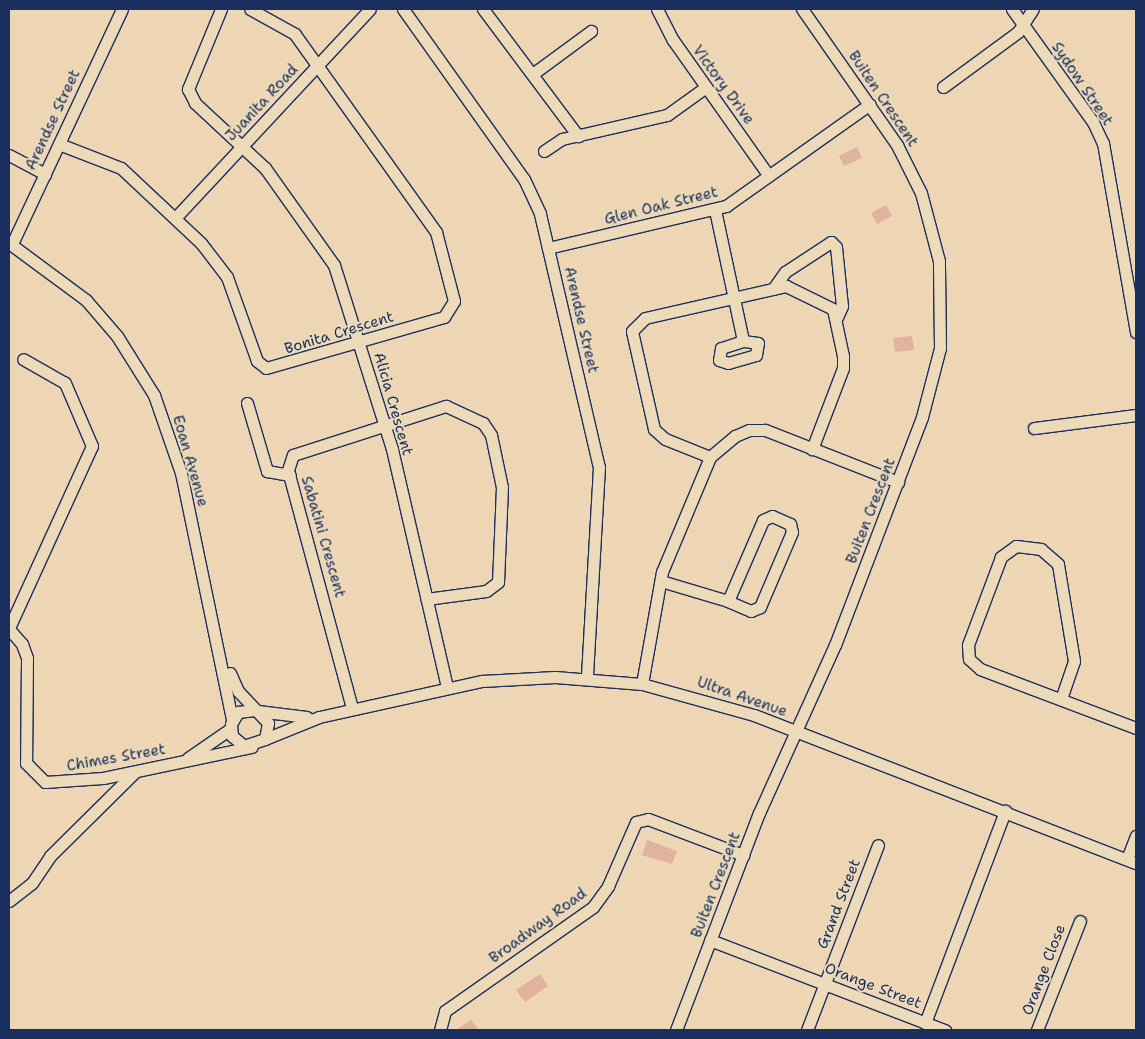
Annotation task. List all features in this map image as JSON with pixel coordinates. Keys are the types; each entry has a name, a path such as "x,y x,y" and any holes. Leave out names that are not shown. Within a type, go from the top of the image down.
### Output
{"street":[{"name":"Arendse Street","path":"10,244 122,9"},
{"name":"Alicia Crescent","path":"221,9 188,90 195,102 265,168 326,250 385,424 447,688"},
{"path":"250,9 287,26 317,65"},
{"name":"Juanita Road","path":"176,217 370,9"},
{"name":"Arendse Street","path":"403,9 524,179 538,205 599,468 587,678"},
{"path":"484,9 534,74 578,136"},
{"name":"Victory Drive","path":"656,9 706,87 769,176"},
{"name":"Buiten Crescent","path":"676,1030 743,855 835,645 898,482 934,378 942,306 939,261 921,193 870,104 802,9"},
{"name":"Sydow Street","path":"1012,9 1092,122 1103,143 1136,332"},
{"path":"943,87 1018,32 1022,23 1034,9"},
{"path":"534,74 591,31"},
{"name":"Bonita Crescent","path":"59,144 120,168 176,217 227,278 262,366 274,369 444,317 454,301 436,232 317,65"},
{"path":"544,151 562,139 667,115 706,87"},
{"name":"Glen Oak Street","path":"548,248 714,210 769,176 870,104"},
{"path":"9,155 45,174"},
{"path":"714,210 743,341"},
{"path":"773,289 785,272 831,242 836,247 842,306 837,317"},
{"name":"Eoan Avenue","path":"10,244 62,279 102,317 154,395 181,473 223,657 231,724"},
{"path":"710,457 665,439 654,429 631,335 644,318 773,289 793,287 828,305 837,317 844,364 812,449"},
{"path":"9,629 92,446 66,383 23,359"},
{"path":"247,403 267,470 290,475"},
{"name":"Sabatini Crescent","path":"352,708 290,475 288,461 296,452 385,424 452,407 486,426 500,471 503,500 498,582 486,592 427,599"},
{"path":"1034,428 1136,415"},
{"path":"642,684 660,581 710,457 740,434 755,429 898,482"},
{"path":"660,581 728,601 758,609 792,532 790,524 764,517 728,601"},
{"path":"1061,699 1074,661 1058,564 1041,549 1016,546 1001,557 968,655 980,669 1136,728"},
{"name":"Chimes Street","path":"9,629 22,644 27,658 25,752 31,771 45,782 61,783 134,773 252,747"},
{"name":"Eoan Avenue","path":"223,657 233,683 256,710"},
{"name":"Ultra Avenue","path":"265,739 318,717 447,688 517,678 587,678 642,684 724,705 796,731 1132,861"},
{"path":"246,709 256,710 268,723 265,739 252,747 237,742 231,724 246,709"},
{"name":"Ultra Avenue","path":"256,710 318,717"},
{"name":"Chimes Street","path":"180,762 206,749 231,724"},
{"path":"9,900 32,883 50,856 134,773"},
{"name":"Orange Street","path":"710,940 925,1023 1005,811"},
{"name":"Broadway Road","path":"440,1030 445,1011 600,900 636,822 648,819 743,855"},
{"path":"1132,861 1136,836"},
{"name":"Grand Street","path":"807,1030 878,845"},
{"name":"Orange Close","path":"1037,1030 1080,921"},
{"path":"925,1023 945,1030"}],"building":[{"path":"857,147 862,158 844,166 839,156"},
{"path":"886,205 892,216 877,224 871,213"},
{"path":"912,336 914,350 895,352 893,338"},
{"path":"647,840 677,851 672,864 642,855"},
{"path":"540,974 548,986 525,1002 516,990"},
{"path":"471,1020 479,1030 456,1030"}]}
